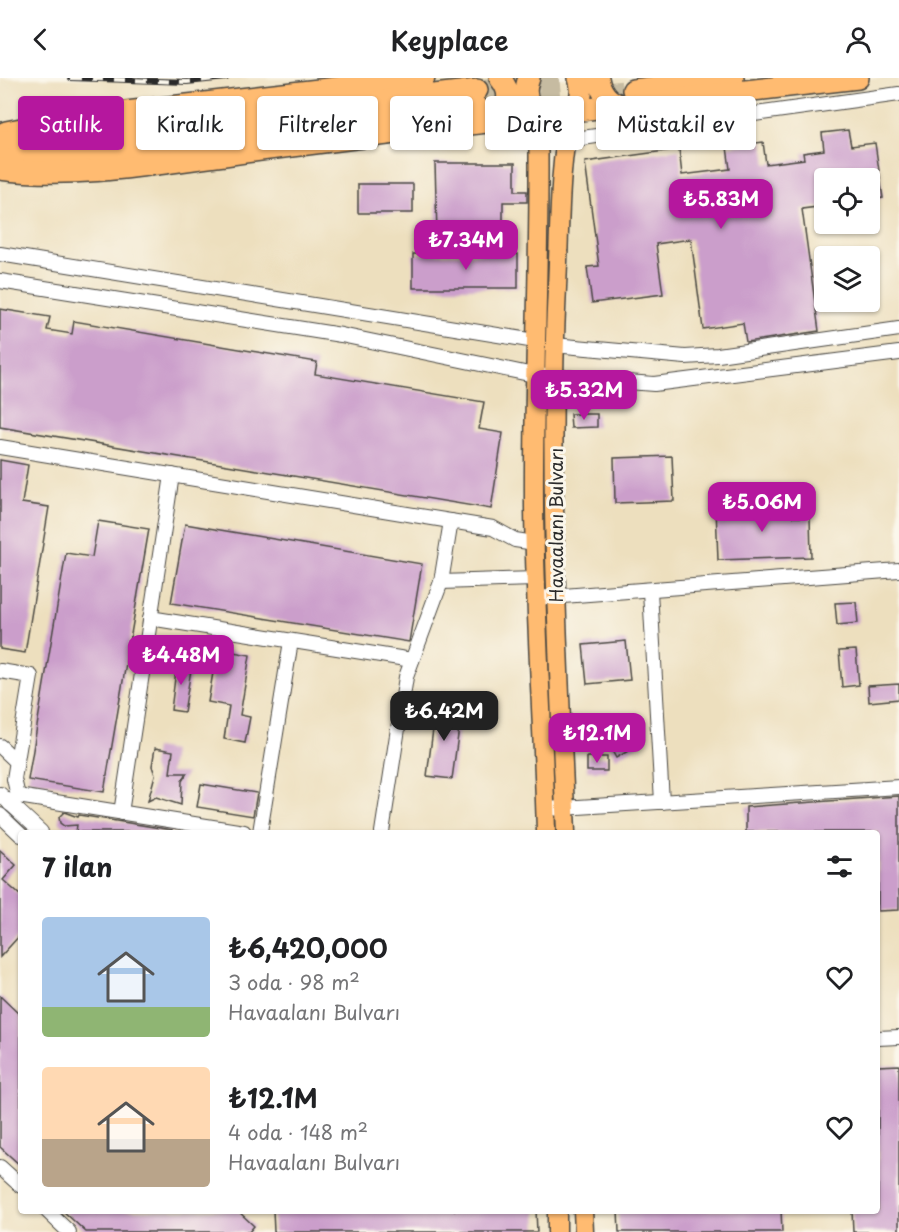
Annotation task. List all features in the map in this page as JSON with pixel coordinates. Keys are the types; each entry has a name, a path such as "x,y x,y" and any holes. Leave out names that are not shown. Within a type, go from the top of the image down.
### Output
{"highway":[{"path":"0,134 40,123 82,117 424,78"},
{"path":"0,141 483,106 505,108 508,98 500,78"},
{"path":"528,96 529,78"},
{"path":"579,78 580,96"},
{"path":"598,78 600,87 606,96"},
{"path":"638,96 733,78"},
{"path":"651,96 858,78"},
{"path":"0,160 201,142 483,106"},
{"path":"0,168 30,173 87,171 483,106"}],"main road":[{"name":"Havaalanı Bulvarı","path":"538,150 539,271 534,375 536,579 546,598 566,830"},
{"name":"Havaalanı Bulvarı","path":"546,830 546,598 555,579 554,345 562,150"},
{"path":"535,341 554,345"},
{"path":"535,543 555,542"},
{"path":"536,579 555,579"},
{"path":"557,1214 558,1232"},
{"path":"583,1214 584,1232"}],"street":[{"path":"584,138 899,94"},
{"path":"0,254 535,341"},
{"path":"0,281 341,335 534,375 654,384 899,353"},
{"path":"554,345 685,357 718,355 899,329"},
{"path":"0,447 493,528 515,540 535,543"},
{"path":"121,813 172,475"},
{"path":"382,830 406,677 441,582 451,521"},
{"path":"546,598 899,570"},
{"path":"441,582 536,579"},
{"path":"650,591 662,802"},
{"path":"150,618 412,660"},
{"path":"260,830 291,641"},
{"path":"0,672 31,676 9,798"},
{"path":"0,746 17,762"},
{"path":"546,809 899,787"},
{"path":"9,798 231,830"},
{"path":"9,798 39,830"},
{"path":"0,815 18,832"},
{"path":"880,1038 899,1037"},
{"path":"0,1167 18,1183"},
{"path":"50,1214 69,1232"}],"building":[{"path":"848,130 851,146 875,143 879,168 814,168 814,207 802,209 814,295 814,312 816,312 819,331 746,342 743,323 703,329 691,239 656,244 663,294 592,303 587,267 599,266 585,162 679,150 682,175 730,169 727,150 756,150 756,143 763,142 766,164 804,159 803,153 824,150 822,133"},
{"path":"435,163 515,163 515,191 527,191 527,202 503,202 503,233 437,233"},
{"path":"880,177 883,198 880,198"},
{"path":"358,184 413,184 413,213 358,213"},
{"path":"413,254 518,254 518,288 413,288"},
{"path":"0,309 50,317 47,330 72,334 74,321 317,362 315,374 484,402 479,429 503,433 491,509 0,427"},
{"path":"570,414 597,414 597,427 571,428"},
{"path":"672,456 674,501 615,503 614,458"},
{"path":"0,460 28,465 22,503 49,507 25,653 0,649"},
{"path":"793,505 794,517 810,517 811,557 718,560 716,508"},
{"path":"98,521 149,529 104,792 28,780 66,553 92,557"},
{"path":"185,524 422,564 409,642 171,603"},
{"path":"856,602 858,623 837,625 835,603"},
{"path":"626,641 630,680 587,684 583,645"},
{"path":"217,649 250,655 240,715 250,717 245,743 224,739 229,706 208,702"},
{"path":"856,650 859,685 842,687 839,651"},
{"path":"177,662 192,664 184,712 171,710"},
{"path":"899,684 899,699 869,702 868,686"},
{"path":"451,704 462,706 452,779 427,776 436,706 450,707"},
{"path":"621,718 637,746 616,758 600,729"},
{"path":"155,748 173,751 170,773 187,773 182,781 181,805 156,797 148,801 155,775 152,766"},
{"path":"587,757 607,757 607,771 587,771"},
{"path":"201,784 257,793 253,816 197,807"},
{"path":"899,796 899,910 880,911 880,830 746,830 746,807"},
{"path":"64,812 78,817 79,815 172,830 76,830 77,825 64,826 60,823 59,817"},
{"path":"0,850 16,865 3,880 18,893 18,937 0,957"},
{"path":"0,996 18,1013 18,1163 0,1147"},
{"path":"899,1065 899,1232 853,1232 852,1214 880,1214 880,1066"},
{"path":"66,1214 241,1214 254,1226 249,1232 86,1232"},
{"path":"273,1214 536,1214 537,1232 274,1232"},
{"path":"618,1214 781,1214 782,1232 619,1232"}],"tunnel":[{"path":"477,90 583,78"},
{"path":"478,108 633,90"}],"railway":[{"path":"70,78 187,82 226,78"}]}
